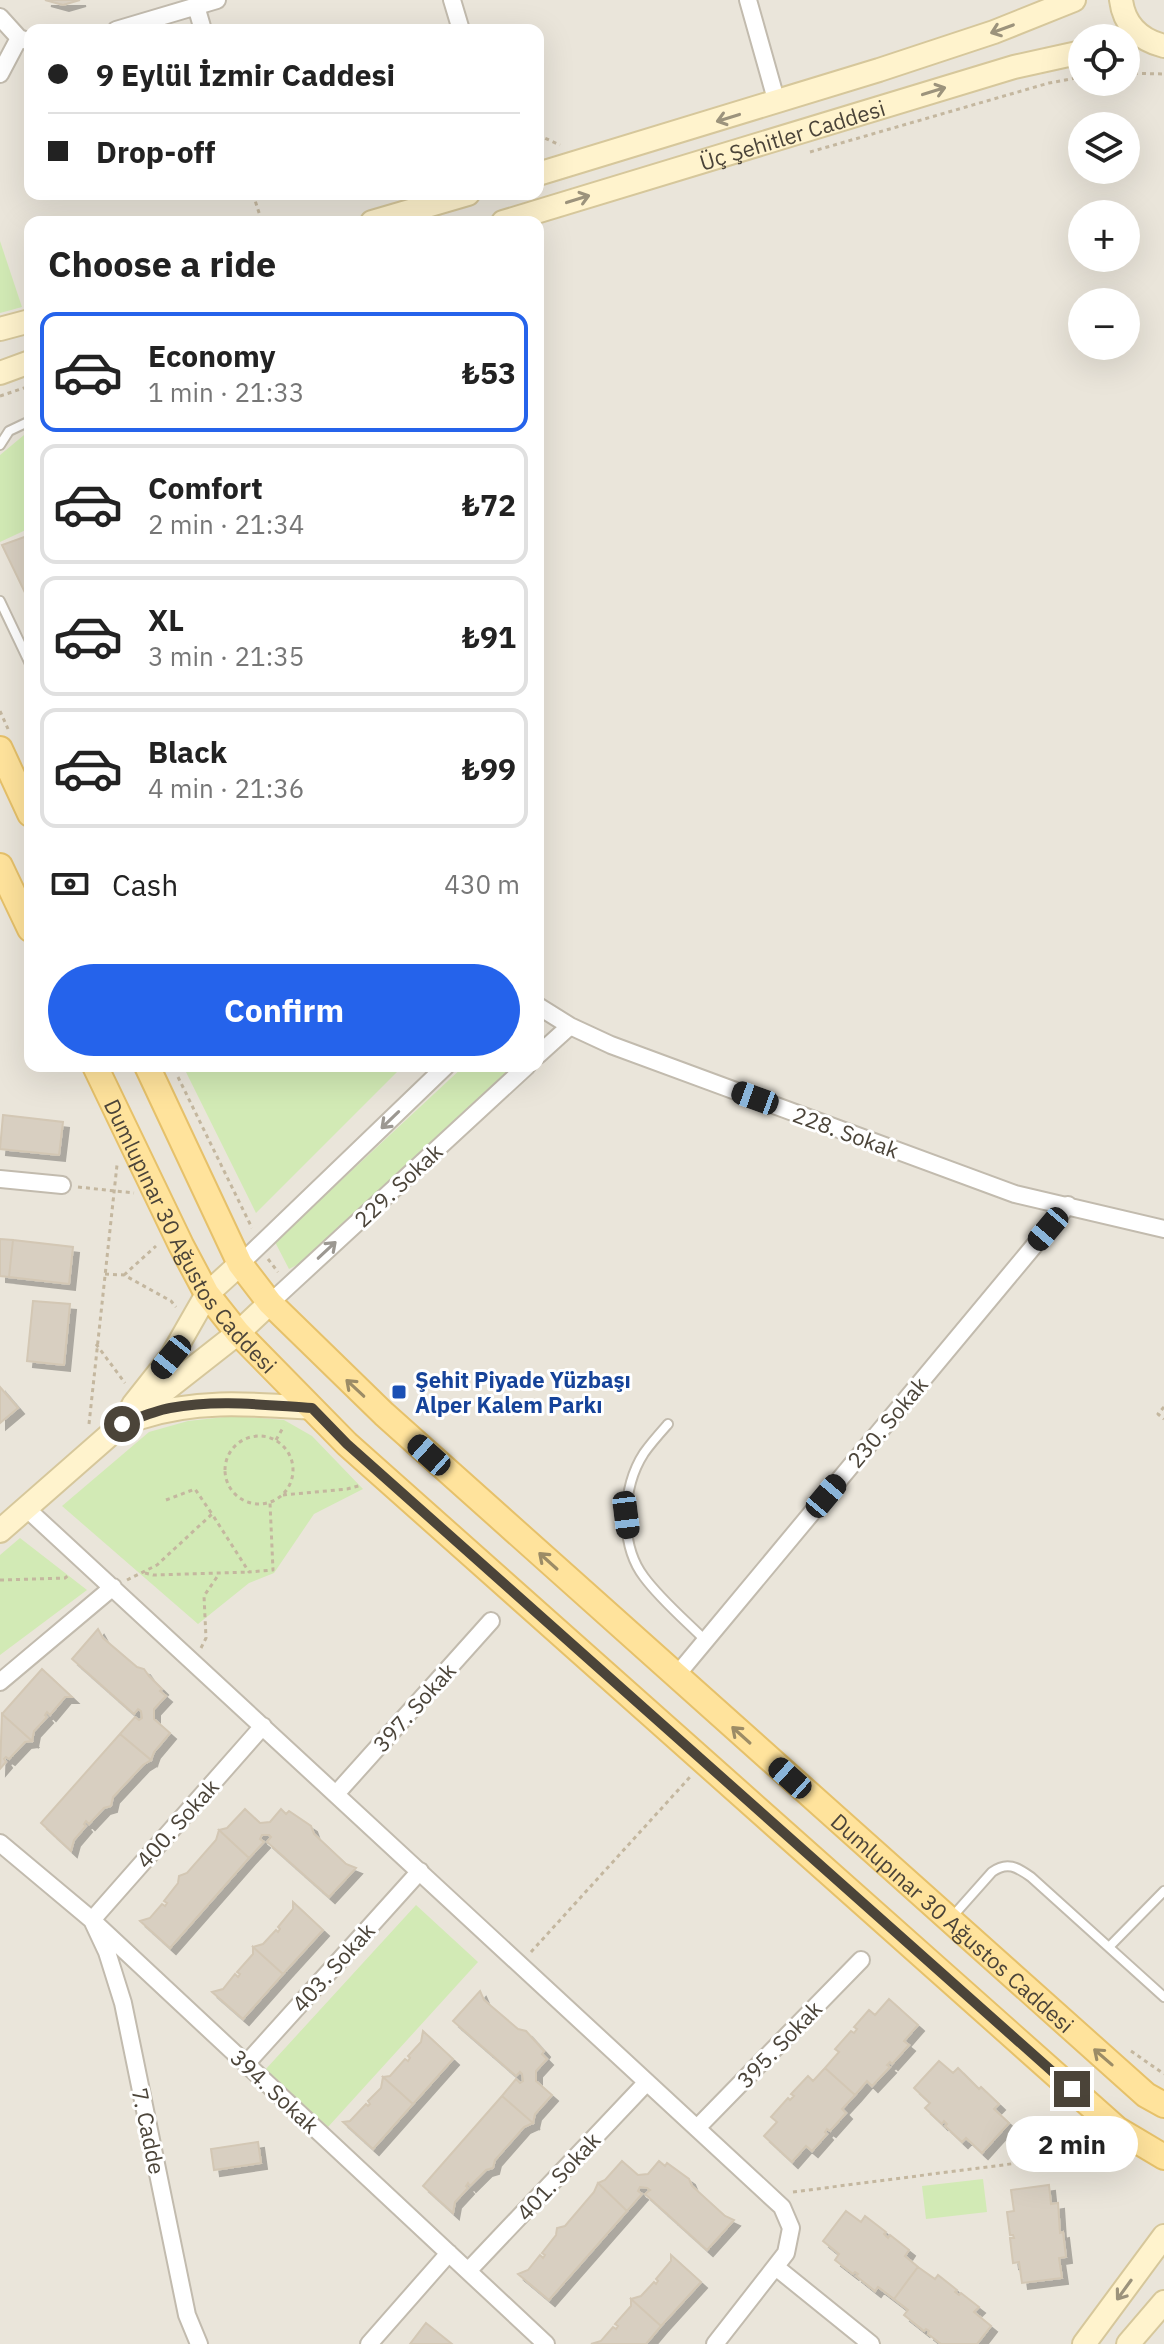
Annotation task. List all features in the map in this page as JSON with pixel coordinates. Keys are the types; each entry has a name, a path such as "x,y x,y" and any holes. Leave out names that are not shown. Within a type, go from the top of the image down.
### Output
{"main road":[{"name":"Üç Şehitler Caddesi","path":"544,172 777,103 981,37 1048,5 1074,0"},
{"path":"1121,0 1126,19 1135,31 1147,41 1163,46"},
{"path":"1140,47 1163,46"},
{"name":"Üç Şehitler Caddesi","path":"523,216 1014,67 1068,55"},
{"path":"393,216 447,200"},
{"path":"0,329 24,323"},
{"path":"0,373 24,364"},
{"path":"0,749 24,801"},
{"path":"0,866 24,916"},
{"name":"Dumlupınar 30 Ağustos Caddesi","path":"98,1072 207,1294 238,1333 378,1471 1117,2129 1155,2152"},
{"name":"Dumlupınar 30 Ağustos Caddesi","path":"150,1072 240,1264 270,1303 384,1414 676,1676 1146,2095 1164,2105"},
{"path":"122,1424 137,1399 171,1357 207,1294 240,1264"},
{"path":"0,1531 122,1424 238,1333 270,1303"},
{"path":"122,1424 167,1409 198,1404 234,1402 312,1408"},
{"path":"1084,2344 1164,2236"},
{"path":"1128,2344 1164,2302"}],"street":[{"path":"136,24 217,0"},
{"path":"452,0 459,24"},
{"path":"748,0 777,103"},
{"path":"196,6 201,24"},
{"path":"0,17 24,40 0,74"},
{"name":"228. Sokak","path":"544,1010 611,1045 1015,1194 1164,1229"},
{"path":"544,1050 570,1026"},
{"path":"240,1264 440,1072"},
{"name":"229. Sokak","path":"270,1303 521,1072"},
{"path":"0,1179 62,1185"},
{"name":"230. Sokak","path":"676,1676 1068,1205"},
{"path":"26,1508 782,2207 791,2228 786,2253 715,2344"},
{"path":"0,1682 113,1587"},
{"name":"397. Sokak","path":"336,1794 491,1621"},
{"name":"400. Sokak","path":"92,1920 263,1726"},
{"name":"394. Sokak","path":"0,1843 92,1920 546,2344"},
{"name":"403. Sokak","path":"246,2064 420,1871"},
{"name":"7. Cadde","path":"92,1920 107,1952 123,2003 187,2315 199,2344"},
{"name":"395. Sokak","path":"697,2128 861,1960"},
{"name":"401. Sokak","path":"468,2271 647,2082"},
{"path":"369,2344 449,2253"},
{"path":"777,2268 871,2344"}],"lane":[{"path":"0,445 9,431 24,424"},
{"path":"0,601 24,649"},
{"path":"668,1424 643,1454 630,1490 626,1515 630,1553 644,1577 705,1641"},
{"path":"948,1920 992,1872 1000,1867 1014,1866 1031,1877 1164,1997"},
{"path":"1109,1947 1164,1891"}],"path":[{"path":"1140,73 1164,74"},
{"path":"803,154 1068,80"},
{"path":"0,396 24,388"},
{"path":"175,1072 261,1246 289,1286"},
{"path":"86,1455 117,1163"},
{"path":"62,1185 157,1196"},
{"path":"124,1275 174,1230"},
{"path":"104,1274 124,1275 171,1301 190,1326"},
{"path":"96,1343 137,1399"},
{"path":"1164,1407 1158,1414 1164,1419"},
{"path":"272,1438 287,1450 294,1468 289,1487 270,1503 247,1503 238,1498 226,1482 225,1462 243,1439 272,1438"},
{"path":"283,1495 359,1488 378,1471"},
{"path":"166,1500 195,1489 249,1572"},
{"path":"144,1572 153,1575 273,1570 270,1503"},
{"path":"113,1587 157,1565 212,1514"},
{"path":"0,1580 65,1578 86,1562"},
{"path":"195,1663 206,1638 204,1596 220,1573"},
{"path":"520,1964 704,1762"},
{"path":"1127,2048 1164,2074"},
{"path":"769,2195 1155,2152"}],"shaded area":[{"path":"0,0 1164,0 1164,2344 0,2344"}],"green space":[{"path":"0,241 22,307 0,313"},
{"path":"24,435 24,531 0,542 0,455"},
{"path":"186,1072 397,1072 256,1213"},
{"path":"458,1072 507,1072 299,1264 289,1269 275,1242"},
{"path":"234,1416 284,1420 312,1436 363,1489 314,1514 274,1573 249,1583 198,1624 62,1506 149,1432 188,1421"},
{"path":"20,1538 87,1590 0,1655 0,1555"},
{"path":"416,1905 478,1962 328,2127 265,2070"},
{"path":"983,2179 987,2212 926,2219 922,2186"}],"building":[{"path":"45,0 80,0 63,5"},
{"path":"24,537 24,591 2,545"},
{"path":"3,1115 63,1122 59,1155 0,1149"},
{"path":"0,1239 13,1240 9,1277 0,1276"},
{"path":"13,1240 73,1247 69,1284 9,1277"},
{"path":"33,1301 70,1304 64,1365 27,1361"},
{"path":"0,1387 18,1408 0,1423"},
{"path":"98,1629 103,1638 137,1667 144,1669 166,1696 154,1709 154,1719 170,1733 151,1760 120,1734 135,1717 139,1720 142,1718 141,1711 138,1709 134,1714 72,1659"},
{"path":"42,1669 72,1697 65,1697 50,1715 47,1712 47,1717 34,1731 32,1741 2,1714"},
{"path":"2,1714 32,1741 25,1742 9,1759 6,1757 0,1769"},
{"path":"120,1734 151,1760 113,1797 111,1806 104,1808 89,1824 86,1821 71,1851 41,1823"},
{"path":"245,1809 260,1823 270,1822 281,1809 286,1814 289,1811 311,1826 314,1834 346,1864 356,1868 329,1897 267,1842 271,1837 269,1835 262,1835 260,1839 264,1842 249,1858 219,1830 227,1828"},
{"path":"219,1830 249,1858 170,1948 140,1921 150,1918 162,1904 165,1906 167,1903 164,1901 178,1883 179,1876 187,1873 216,1840"},
{"path":"293,1902 323,1930 283,1974 253,1947 263,1944 276,1930 278,1932 278,1927 293,1909"},
{"path":"253,1947 283,1974 243,2019 212,1992 223,1989 235,1974 238,1977 240,1974 237,1972 253,1954"},
{"path":"480,1991 484,2000 518,2029 526,2031 544,2051 542,2054 547,2059 536,2071 536,2081 552,2095 535,2114 533,2123 502,2096 516,2079 520,2083 523,2081 522,2074 520,2072 516,2076 453,2021"},
{"path":"889,1999 918,2025 904,2041 909,2045 892,2064 887,2065 890,2067 872,2086 867,2081 855,2095 825,2068 839,2052 835,2049 851,2031 854,2033 857,2029 854,2027 869,2010 875,2015"},
{"path":"423,2031 453,2059 413,2104 383,2077 390,2076 405,2059 408,2061 408,2056 421,2042"},
{"path":"939,2061 953,2073 958,2068 979,2089 981,2087 999,2104 994,2109 1009,2123 982,2153 966,2138 962,2142 945,2126 944,2121 942,2124 925,2108 930,2103 914,2088"},
{"path":"825,2068 855,2095 842,2109 846,2113 830,2131 827,2129 827,2134 812,2151 806,2146 792,2162 764,2136 777,2122 771,2117 788,2098 790,2100 794,2096 791,2094 808,2076 813,2081"},
{"path":"383,2077 413,2104 373,2149 343,2122 350,2121 366,2104 370,2104 368,2101 381,2088"},
{"path":"502,2096 533,2123 524,2127 495,2160 493,2168 486,2170 470,2186 468,2183 468,2188 455,2202 453,2213 423,2186"},
{"path":"258,2142 261,2163 214,2170 211,2149"},
{"path":"622,2161 638,2175 648,2174 659,2161 665,2166 667,2163 689,2179 692,2186 725,2216 734,2220 707,2250 645,2194 650,2190 647,2188 640,2187 638,2191 642,2194 627,2211 598,2183 605,2180"},
{"path":"598,2183 627,2211 549,2300 518,2274 528,2270 540,2255 543,2258 545,2255 542,2253 556,2235 557,2228 565,2226"},
{"path":"1049,2185 1051,2204 1058,2203 1060,2233 1063,2232 1066,2257 1059,2258 1062,2278 1022,2283 1019,2262 1013,2263 1010,2238 1014,2238 1010,2235 1007,2212 1014,2211 1011,2190"},
{"path":"846,2211 861,2222 865,2216 886,2232 884,2234 888,2238 890,2235 909,2250 905,2256 918,2267 894,2299 878,2287 875,2291 856,2276 858,2274 853,2274 835,2260 839,2254 823,2241"},
{"path":"671,2255 701,2282 661,2326 631,2299 641,2296 654,2282 656,2284 656,2279 671,2261"},
{"path":"918,2267 935,2279 938,2275 957,2290 955,2292 979,2307 974,2312 991,2326 977,2344 941,2344 928,2334 929,2331 924,2331 904,2315 908,2310 894,2299"},
{"path":"631,2299 661,2326 646,2344 591,2344 601,2341 613,2327 616,2329 618,2326 615,2324 631,2306"},
{"path":"426,2323 452,2344 410,2344"}],"place":[{"name":"Şehit Piyade Yüzbaşı Alper Kalem Parkı","path":"399,1392"}],"route":[{"path":"122,1424 167,1409 198,1404 234,1402 312,1408 347,1444 1072,2089"}]}
